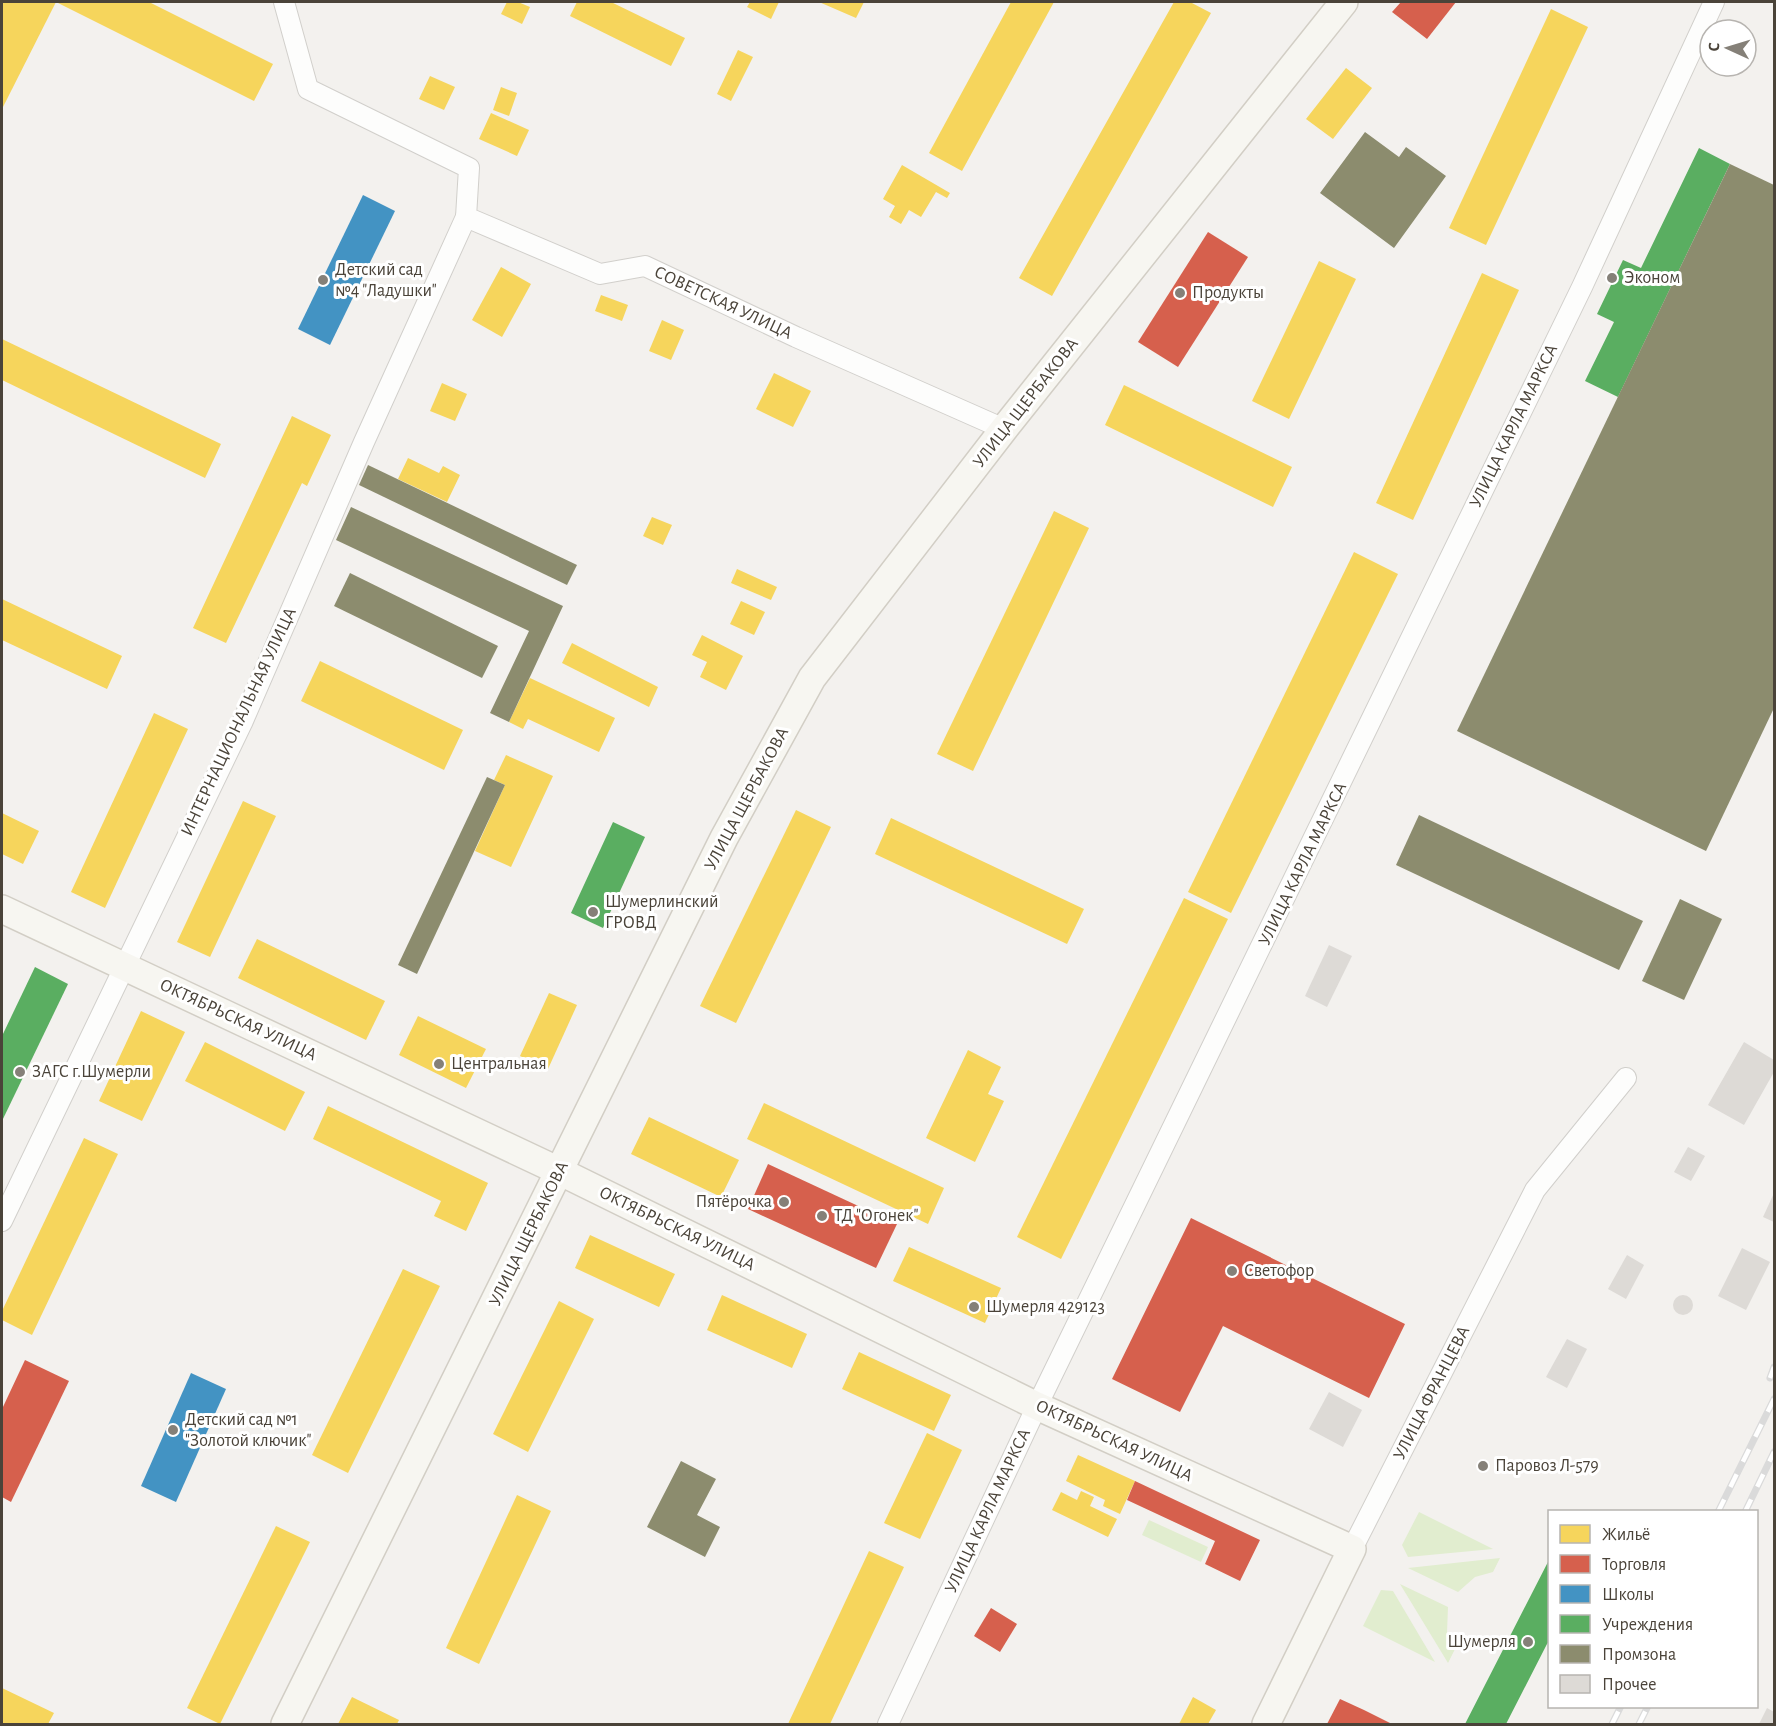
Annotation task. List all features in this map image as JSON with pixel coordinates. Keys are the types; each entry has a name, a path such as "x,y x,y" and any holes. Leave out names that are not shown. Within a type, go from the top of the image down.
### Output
{"main road":[{"name":"УЛИЦА ЩЕРБАКОВА","path":"285,1725 724,838 812,678 1004,429 1344,2"},
{"name":"ОКТЯБРЬСКАЯ УЛИЦА","path":"2,909 559,1171 1037,1406 1352,1549"},
{"name":"УЛИЦА ФРАНЦЕВА","path":"1266,1725 1352,1549"}],"street":[{"path":"284,2 308,89 469,168 466,217"},
{"name":"УЛИЦА КАРЛА МАРКСА","path":"888,1725 1037,1406 1582,287 1714,2"},
{"name":"СОВЕТСКАЯ УЛИЦА","path":"466,217 600,274 645,266 796,338 1004,429"},
{"name":"ИНТЕРНАЦИОНАЛЬНАЯ УЛИЦА","path":"2,1221 242,723 364,442 466,217"},
{"name":"УЛИЦА ФРАНЦЕВА","path":"1352,1549 1535,1190 1626,1078"}],"green space":[{"path":"1419,1512 1493,1549 1408,1557 1402,1545"},
{"path":"1149,1520 1208,1547 1201,1562 1142,1535"},
{"path":"1500,1558 1493,1572 1475,1577 1458,1592 1408,1568"},
{"path":"1400,1584 1448,1607 1447,1633 1455,1649 1448,1663"},
{"path":"1381,1590 1393,1591 1435,1662 1363,1626"}],"building: Жильё":[{"path":"3,2 56,2 2,109 2,5"},
{"path":"56,2 149,2 273,64 254,101"},
{"path":"507,2 518,2 530,7 522,24 501,14"},
{"path":"577,2 611,2 685,38 671,66 570,16"},
{"path":"750,2 779,2 771,19 747,7"},
{"path":"819,2 864,2 856,18"},
{"path":"1011,2 1054,2 962,171 929,153"},
{"path":"1174,2 1190,2 1211,13 1052,296 1019,278"},
{"path":"1551,9 1588,27 1486,245 1449,228"},
{"path":"738,50 753,57 731,101 717,94"},
{"path":"1346,68 1372,88 1333,139 1306,119"},
{"path":"430,76 455,87 444,110 419,99"},
{"path":"501,87 517,93 509,116 493,110"},
{"path":"491,113 529,130 517,156 479,139"},
{"path":"902,165 950,193 947,198 936,192 921,217 909,210 901,224 889,217 895,206 883,199"},
{"path":"1319,261 1356,279 1289,419 1252,401"},
{"path":"501,267 531,284 502,337 472,320"},
{"path":"1482,273 1519,290 1413,520 1376,503"},
{"path":"601,295 628,305 622,321 595,311"},
{"path":"662,320 684,330 671,360 649,351"},
{"path":"2,339 221,444 205,478 2,380"},
{"path":"774,373 811,391 793,427 756,409"},
{"path":"442,383 467,394 455,421 430,411"},
{"path":"1124,385 1292,467 1273,507 1105,425"},
{"path":"292,416 331,435 307,486 302,483 226,643 193,628"},
{"path":"408,458 439,473 443,466 460,475 447,502 398,479"},
{"path":"1054,511 1089,528 973,771 937,754"},
{"path":"652,517 672,525 663,545 643,536"},
{"path":"1354,552 1398,574 1231,913 1188,892"},
{"path":"737,569 777,587 771,600 731,583"},
{"path":"2,599 122,656 107,689 2,640"},
{"path":"741,601 765,612 754,635 730,624"},
{"path":"702,635 743,656 726,690 700,677 707,662 692,655"},
{"path":"572,643 658,687 649,707 562,663"},
{"path":"320,661 463,730 444,770 301,701"},
{"path":"530,678 615,718 599,752 528,719 523,729 509,722"},
{"path":"154,713 188,729 105,908 71,892"},
{"path":"506,755 553,776 511,867 475,851 505,785 494,780"},
{"path":"243,801 276,816 210,957 177,942"},
{"path":"796,810 831,827 736,1023 700,1006"},
{"path":"2,813 39,831 23,864 2,854"},
{"path":"891,818 1084,909 1067,944 875,854"},
{"path":"1184,898 1228,919 1061,1259 1017,1237"},
{"path":"257,939 385,1001 366,1040 238,978"},
{"path":"549,993 577,1005 548,1069 520,1056"},
{"path":"141,1011 185,1032 142,1121 99,1101"},
{"path":"418,1016 486,1049 466,1088 399,1055"},
{"path":"205,1042 305,1092 285,1131 185,1081"},
{"path":"968,1050 1001,1067 988,1094 1004,1101 975,1162 926,1138"},
{"path":"764,1103 944,1188 928,1224 747,1139"},
{"path":"328,1106 488,1183 466,1231 434,1216 441,1201 313,1139"},
{"path":"649,1117 739,1160 721,1197 631,1154"},
{"path":"84,1138 118,1154 32,1335 2,1320 2,1311"},
{"path":"590,1235 675,1274 659,1307 575,1268"},
{"path":"909,1247 1001,1288 985,1323 893,1281"},
{"path":"403,1269 440,1286 348,1473 312,1455"},
{"path":"722,1295 807,1334 792,1368 707,1330"},
{"path":"559,1301 594,1319 528,1452 493,1434"},
{"path":"859,1352 951,1395 934,1431 842,1389"},
{"path":"927,1433 962,1450 920,1539 884,1523"},
{"path":"1078,1455 1135,1481 1120,1514 1103,1506 1105,1500 1066,1481"},
{"path":"1081,1491 1094,1497 1090,1506 1117,1519 1108,1537 1052,1510 1061,1492 1077,1500"},
{"path":"517,1495 551,1511 479,1664 446,1648"},
{"path":"276,1526 310,1542 220,1724 187,1708"},
{"path":"869,1551 904,1567 830,1724 788,1724"},
{"path":"2,1688 54,1713 48,1724 2,1724"},
{"path":"352,1697 399,1720 397,1724 338,1724"},
{"path":"1193,1697 1216,1710 1208,1724 1179,1724"}],"building: Торговля":[{"path":"1401,2 1456,2 1427,39 1392,12"},
{"path":"1208,232 1248,257 1178,367 1138,342"},
{"name":"ТД \"Огонек\"","path":"768,1164 897,1224 876,1268 748,1209"},
{"name":"Светофор","path":"1191,1218 1405,1324 1369,1398 1223,1326 1180,1412 1112,1379"},
{"path":"25,1360 69,1381 11,1502 2,1497 2,1409"},
{"path":"1135,1481 1260,1540 1240,1581 1205,1564 1215,1541 1127,1500"},
{"path":"991,1608 1017,1624 1000,1652 974,1636"},
{"path":"1340,1699 1364,1710 1392,1724 1327,1724"}],"building: Школы":[{"path":"363,195 395,211 330,345 298,329"},
{"path":"191,1373 226,1389 176,1502 141,1486"}],"building: Учреждения":[{"path":"1699,148 1730,164 1618,397 1585,381 1614,322 1597,314 1623,260 1641,268"},
{"path":"613,822 645,837 603,928 571,913"},
{"path":"35,967 68,984 2,1121 2,1036"},
{"name":"Шумерля","path":"1548,1562 1548,1643 1506,1724 1465,1724"}],"building: Промзона":[{"path":"1365,132 1399,157 1406,147 1446,176 1394,248 1320,193"},
{"path":"1730,164 1774,185 1774,708 1706,851 1457,731"},
{"path":"368,465 577,565 567,585 359,485"},
{"path":"351,507 563,606 509,722 490,713 529,631 336,540"},
{"path":"350,573 498,646 482,678 334,606"},
{"path":"487,777 505,785 417,974 398,965"},
{"path":"1419,815 1643,921 1619,970 1396,865"},
{"path":"1680,899 1722,919 1684,1000 1642,981"},
{"path":"681,1461 716,1479 697,1515 720,1527 705,1557 647,1527"}],"building: Прочее":[{"path":"1329,945 1352,956 1327,1007 1305,996"},
{"path":"1744,1042 1774,1060 1774,1072 1744,1125 1708,1105"},
{"path":"1688,1147 1705,1156 1691,1181 1674,1172"},
{"path":"1774,1193 1774,1222 1763,1217"},
{"path":"1742,1248 1770,1262 1746,1310 1718,1296"},
{"path":"1627,1255 1644,1265 1626,1299 1608,1289"},
{"path":"1683,1295 1690,1298 1693,1305 1690,1312 1683,1315 1676,1312 1673,1305 1676,1298"},
{"path":"1567,1339 1587,1349 1567,1388 1546,1377"},
{"path":"1329,1392 1362,1410 1343,1447 1309,1429"},
{"path":"1767,1708 1774,1712 1774,1724 1759,1724"}],"railway":[{"path":"1770,1378 1774,1367"},
{"path":"1719,1510 1774,1399"},
{"path":"1746,1510 1774,1452"},
{"path":"1612,1724 1620,1708"},
{"path":"1639,1724 1647,1708"}],"place":[{"name":"Эконом","path":"1612,278"},
{"name":"Детский сад №4 \"Ладушки\"","path":"323,280"},
{"name":"Продукты","path":"1180,293"},
{"name":"Шумерлинский ГРОВД","path":"593,912"},
{"name":"Центральная","path":"439,1064"},
{"name":"ЗАГС г.Шумерли","path":"20,1072"},
{"name":"Пятёрочка","path":"784,1202"},
{"name":"ТД \"Огонек\"","path":"822,1216"},
{"name":"Светофор","path":"1232,1271"},
{"name":"Шумерля 429123","path":"974,1307"},
{"name":"Детский сад №1 \"Золотой ключик\"","path":"173,1430"},
{"name":"Паровоз Л-579","path":"1483,1466"},
{"name":"Шумерля","path":"1528,1642"}]}
